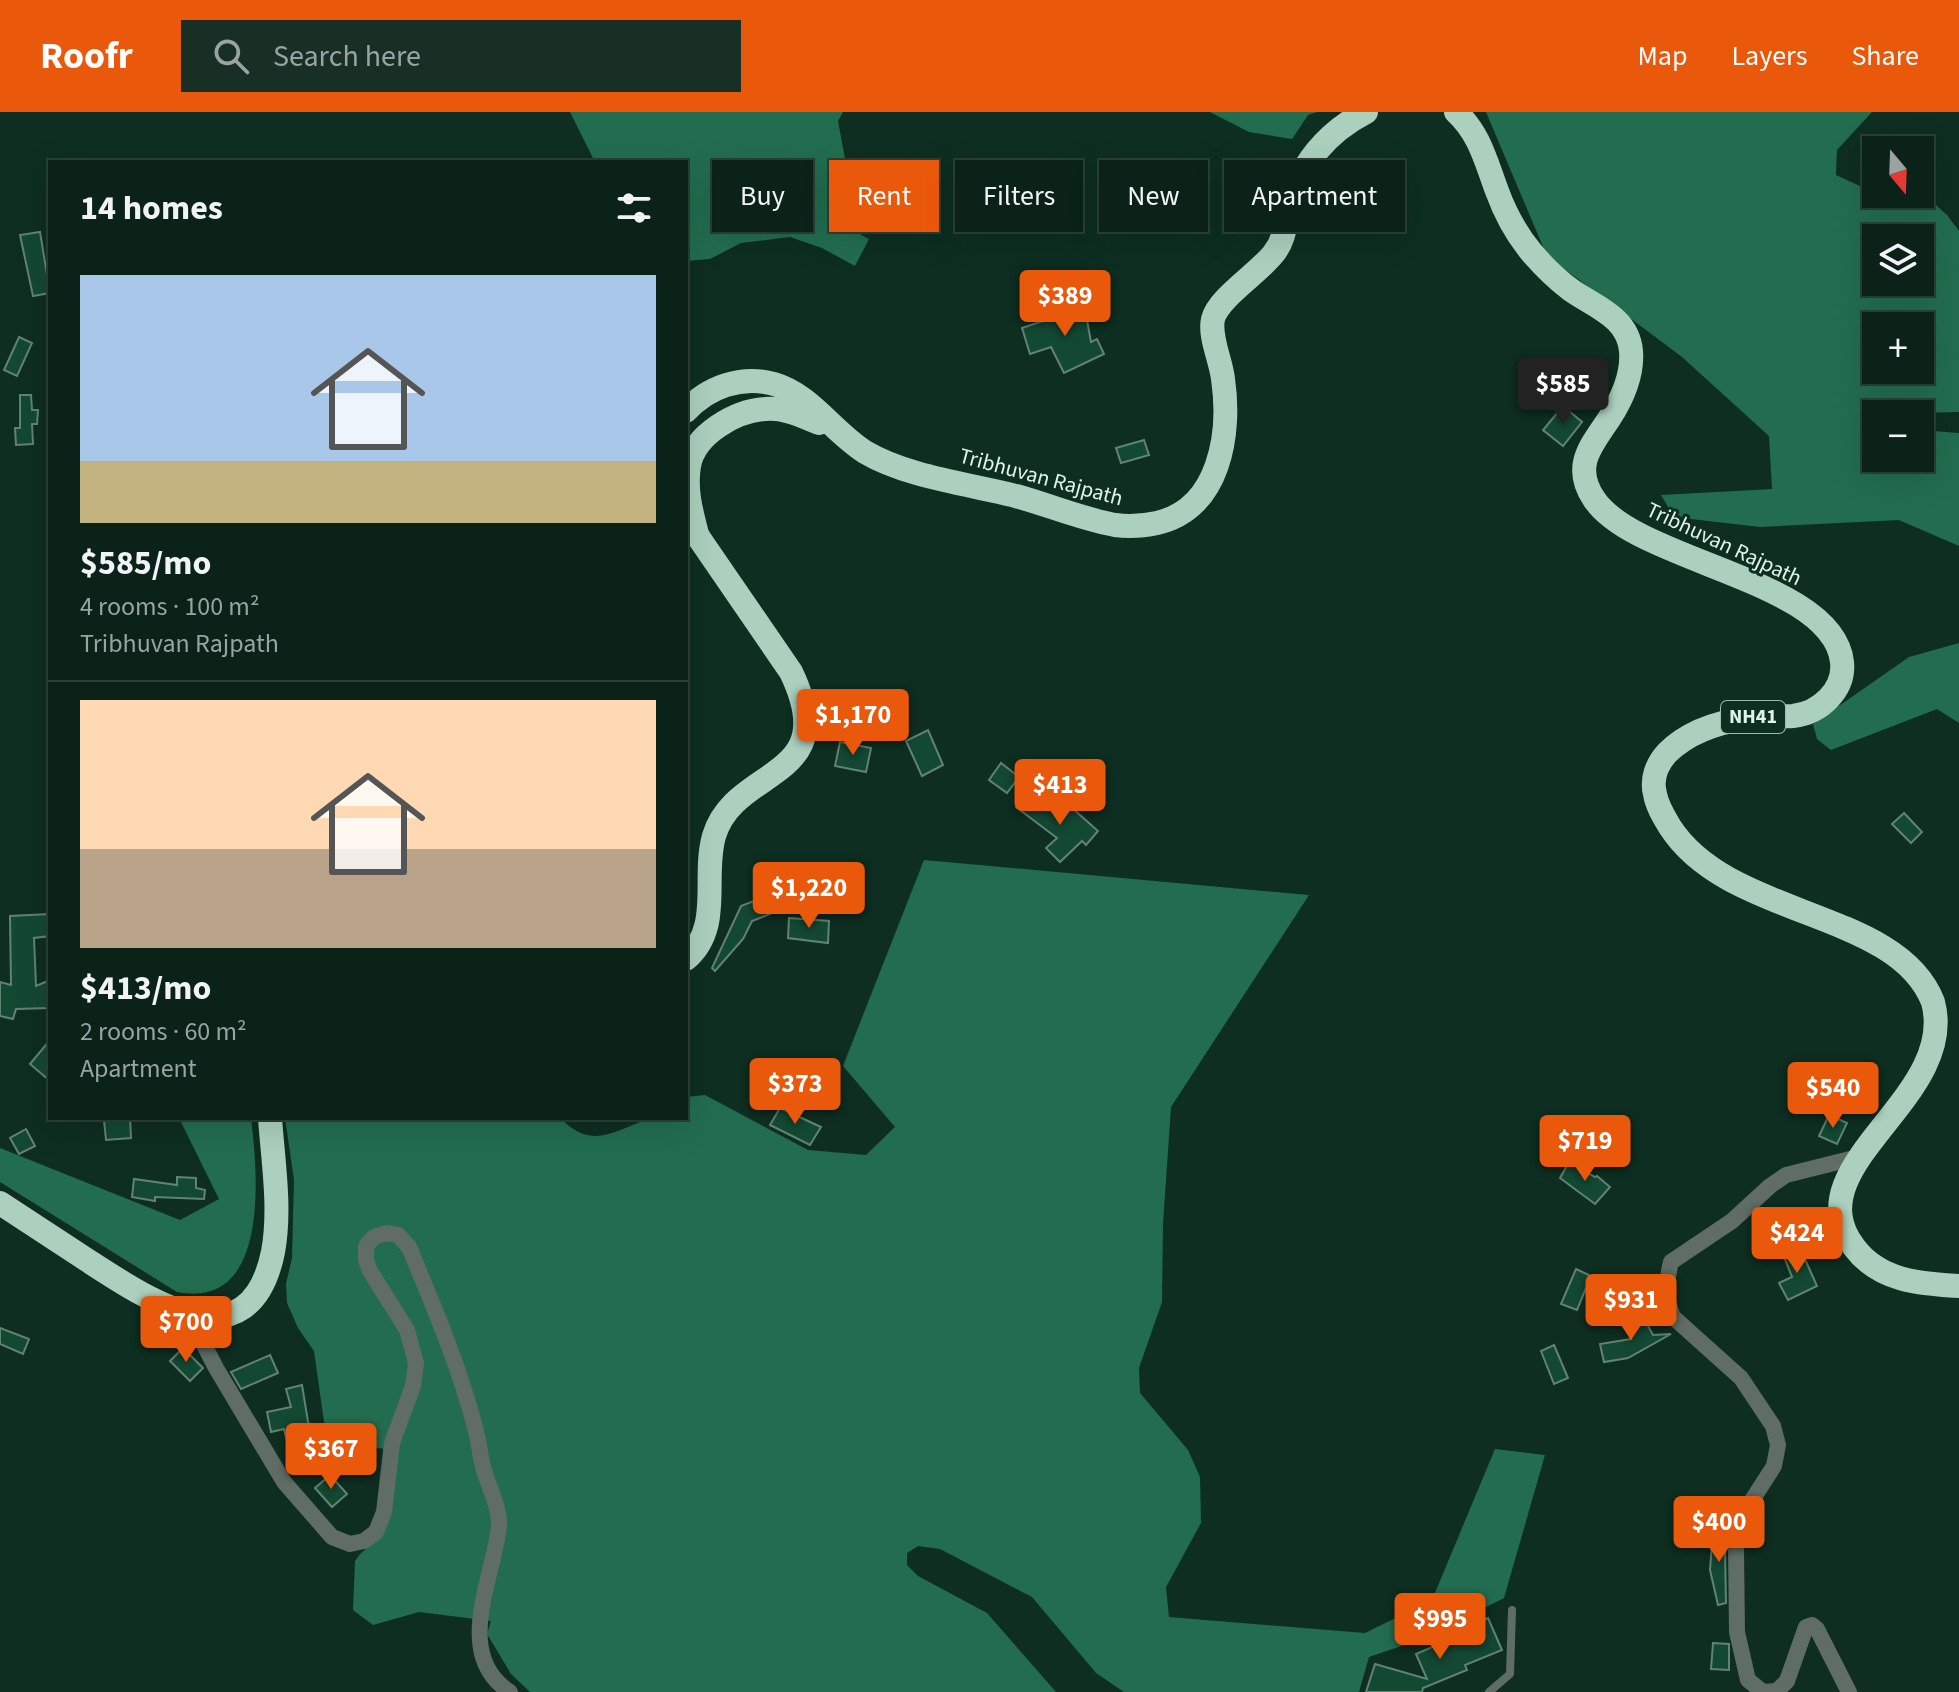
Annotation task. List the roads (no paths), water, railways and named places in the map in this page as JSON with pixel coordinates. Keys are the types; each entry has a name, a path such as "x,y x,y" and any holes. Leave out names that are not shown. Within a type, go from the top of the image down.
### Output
{"highway":[{"name":"Tribhuvan Rajpath","path":"688,409 705,394 727,384 769,383 794,394 867,453 892,465 1110,524 1155,524 1186,511 1210,482 1223,438 1225,398 1213,330 1215,314 1277,249 1284,233 1294,188 1317,150 1334,132 1366,112"},
{"name":"Tribhuvan Rajpath","path":"1456,112 1479,142 1504,208 1528,248 1564,285 1619,322 1629,341 1631,362 1623,394 1586,456 1585,477 1594,499 1624,526 1794,604 1828,631 1839,650 1841,676 1834,692 1823,704 1800,715 1747,718 1706,729 1670,750 1656,770 1653,782 1655,795 1668,823 1685,847 1704,865 1747,890 1866,938 1901,961 1927,990 1933,1001 1938,1027 1932,1062 1914,1094 1864,1156 1845,1186 1840,1216 1844,1232 1854,1247 1864,1259 1887,1274 1913,1282 1959,1286"},
{"path":"688,957 700,944 707,925 710,855 719,825 734,805 792,757 803,738 806,716 799,688 791,672 692,528 688,497 689,463 697,445 714,429 741,414 767,408 793,412 836,430"},
{"path":"0,1203 130,1288 181,1312 197,1317 216,1317 235,1312 252,1301 264,1282 273,1251 275,1229 270,1120"}],"street":[{"path":"1849,1692 1817,1629 1812,1625 1806,1627 1787,1681 1777,1691 1763,1692 1748,1680 1737,1632 1736,1548 1745,1511 1774,1466 1778,1445 1776,1435 1741,1378 1673,1317 1667,1303 1666,1285 1671,1262 1732,1221 1786,1175 1864,1156"},
{"path":"197,1317 200,1337 216,1368 284,1482 332,1537 350,1544 364,1541 376,1532 384,1512 392,1443 413,1386 416,1363 407,1330 370,1271 366,1246 374,1237 386,1233 398,1235 409,1247 459,1374 495,1502 499,1524 485,1581 479,1625 483,1651 491,1672 510,1692"}],"lane":[{"path":"1489,1692 1510,1674 1512,1610"}]}
